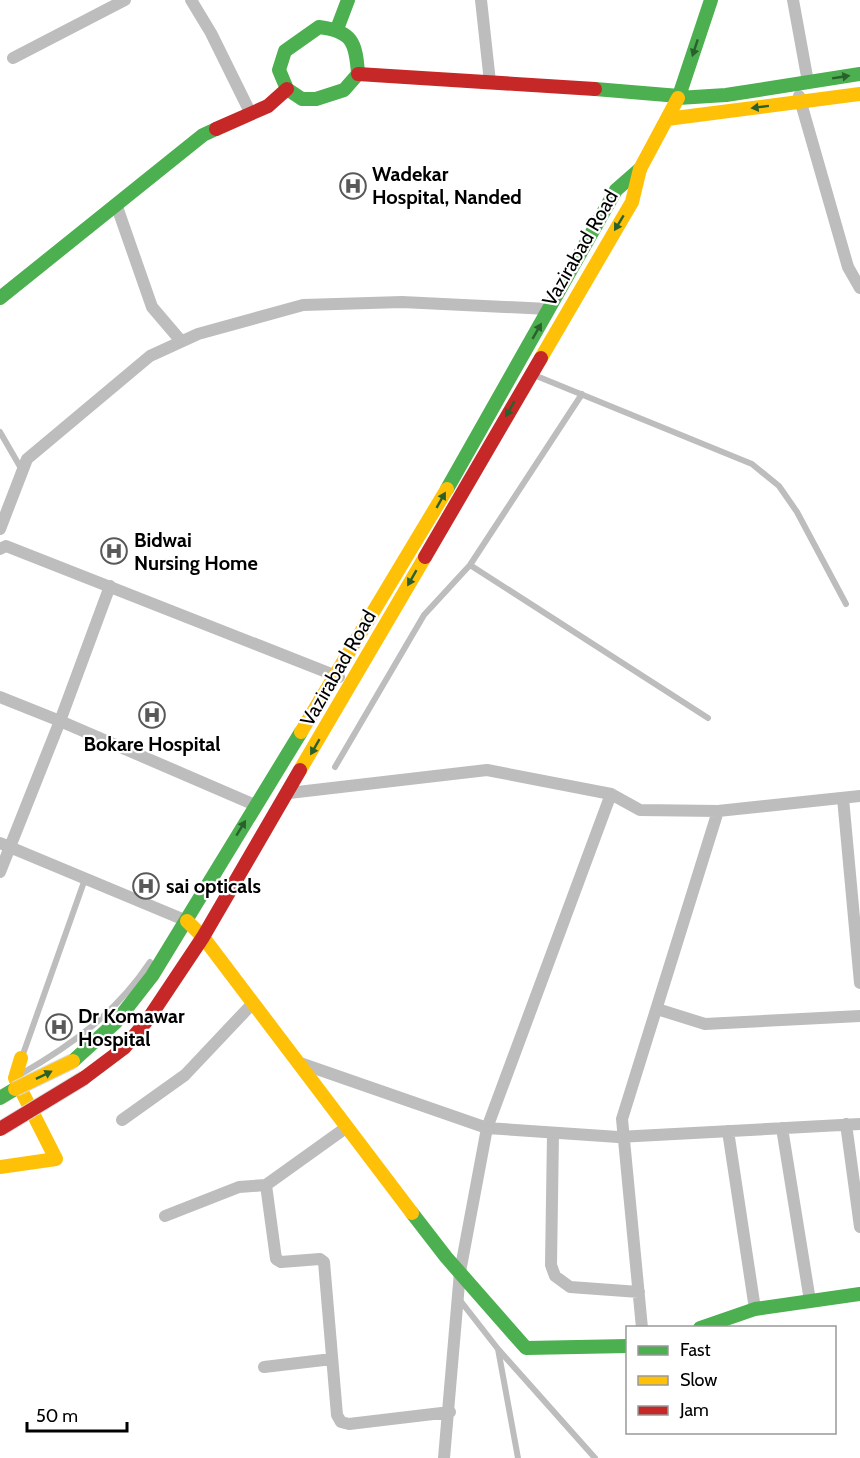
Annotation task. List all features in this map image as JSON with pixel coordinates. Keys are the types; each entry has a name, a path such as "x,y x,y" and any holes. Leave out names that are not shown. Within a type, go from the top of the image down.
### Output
{"main road":[{"path":"337,29 348,0"},
{"name":"Vazirabad Road","path":"0,1129 84,1078 124,1048 149,1018 203,937 632,202 640,169 679,96 711,0"},
{"path":"319,27 337,29 351,38 357,50 358,74 344,90 316,99 302,99 287,89 279,70 285,51 319,27"},
{"path":"358,74 679,96 726,95 860,74"},
{"path":"0,298 203,135 268,106 287,89"},
{"path":"667,119 860,94"},
{"name":"Vazirabad Road","path":"0,1098 73,1061 96,1044 136,999 179,922 223,859 424,530 616,190 640,169"},
{"path":"223,859 243,870"},
{"path":"179,922 203,937 446,1257 526,1348 626,1346"},
{"path":"0,1167 56,1158 15,1078 21,1058"},
{"path":"706,1326 754,1309 860,1294"}],"street":[{"path":"13,58 125,0"},
{"path":"191,0 211,33 251,114"},
{"path":"481,0 490,82"},
{"path":"793,0 802,83 801,102 848,267 860,288"},
{"path":"116,204 152,307 181,341"},
{"path":"0,529 27,459 150,356 198,334 303,305 402,302 549,309"},
{"path":"0,549 6,546 352,683"},
{"path":"0,872 5,845 60,721 110,586"},
{"path":"0,697 255,805"},
{"path":"288,793 487,770 611,794 640,810 718,811 860,796"},
{"path":"444,1458 450,1412 460,1272 487,1128 611,794"},
{"path":"843,798 860,983"},
{"path":"642,1326 622,1119 718,811"},
{"path":"5,845 179,922"},
{"path":"122,1120 185,1075 253,1003"},
{"path":"657,1009 705,1024 860,1017"},
{"path":"297,1062 487,1128 625,1137 860,1124"},
{"path":"846,1124 860,1227"},
{"path":"165,1216 239,1187 266,1185 347,1126"},
{"path":"782,1128 810,1301"},
{"path":"728,1131 754,1309"},
{"path":"553,1133 551,1265 555,1276 570,1287 639,1292"},
{"path":"266,1185 276,1259 280,1262 320,1259 324,1262 337,1415 344,1424 450,1412"},
{"path":"264,1367 332,1359"}],"lane":[{"path":"531,373 752,464 779,486 797,512 846,604"},
{"path":"335,767 424,615 470,565 582,394"},
{"path":"0,432 23,470"},
{"path":"470,565 708,718"},
{"path":"21,1058 86,879"},
{"path":"15,1078 80,1037 104,1017 153,956"},
{"path":"458,1299 498,1349 595,1458"},
{"path":"498,1349 518,1458"}],"traffic: fast":[{"path":"337,29 348,0"},
{"path":"595,89 679,96 711,0"},
{"path":"319,27 339,32 350,40 356,54 358,74 344,90 316,99 302,99 287,89 279,70 285,51 319,27"},
{"path":"678,98 726,95 860,74"},
{"path":"0,298 203,135 216,129"},
{"path":"447,489 616,190 640,169"},
{"path":"73,1061 116,1022 152,976 301,732"},
{"path":"0,1098 15,1089"},
{"path":"412,1213 446,1257 526,1348 626,1346"},
{"path":"706,1326 755,1309 860,1294"}],"traffic: slow":[{"path":"667,119 860,94"},
{"path":"541,358 632,202 640,169 678,98"},
{"path":"301,732 447,489"},
{"path":"300,770 425,557"},
{"path":"187,921 203,937 412,1213"},
{"path":"0,1167 56,1159 15,1078 21,1058"},
{"path":"15,1089 73,1061"}],"traffic: jam":[{"path":"358,74 595,89"},
{"path":"216,129 268,106 287,89"},
{"path":"425,557 541,358"},
{"path":"84,1078 124,1048 149,1018 203,937 300,770"},
{"path":"0,1129 84,1078"}],"place":[{"name":"Wadekar Hospital, Nanded","path":"353,186"},
{"name":"Bidwai Nursing Home","path":"114,551"},
{"name":"Bokare Hospital","path":"152,715"},
{"name":"sai opticals","path":"146,886"},
{"name":"Dr Komawar Hospital","path":"59,1027"}]}
